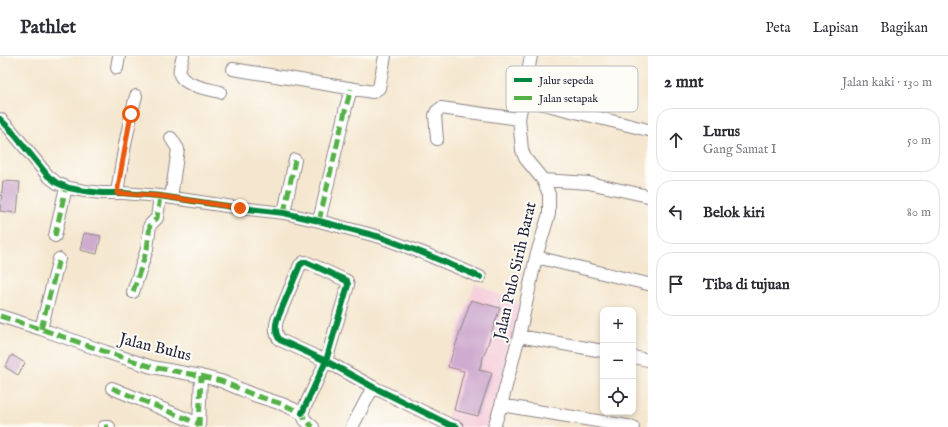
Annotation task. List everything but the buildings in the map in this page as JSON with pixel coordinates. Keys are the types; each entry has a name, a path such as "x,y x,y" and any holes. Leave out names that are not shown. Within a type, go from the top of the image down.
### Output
{"street":[{"path":"117,68 119,56"},
{"path":"183,56 180,75 189,84 220,92"},
{"path":"233,69 373,92 379,88 385,56"},
{"name":"Jalan Pulo Sirih Barat","path":"529,66 531,56"},
{"path":"319,221 351,89"},
{"path":"117,193 127,133 136,96"},
{"path":"437,140 435,115 441,108 519,119"},
{"name":"Jalan Pulo Sirih Barat","path":"494,427 519,336 536,257 549,214 549,194 543,180 524,155 519,119 520,112"},
{"path":"575,112 648,130"},
{"path":"0,119 10,129 48,176 66,187 102,193 166,197 284,213 380,237 480,277"},
{"path":"133,292 146,249 150,225 157,218 166,197 178,149 171,138"},
{"path":"284,213 295,160"},
{"path":"543,180 589,183 648,196"},
{"path":"55,236 66,187"},
{"path":"536,257 648,284"},
{"path":"41,329 59,259"},
{"path":"302,413 326,361 348,285 347,281 306,262 300,265 277,320 276,330 280,340 326,361 457,427"},
{"name":"Jalan Bulus","path":"0,316 152,367 221,381 302,413 305,420 313,427"},
{"path":"519,336 600,351"},
{"path":"636,358 648,360"},
{"path":"112,388 199,426 201,376"},
{"path":"352,427 373,386"},
{"path":"501,405 633,427"},
{"path":"104,427 109,427"}],"shaded area":[{"path":"475,284 524,305 490,427 445,427 458,374 443,369"}],"marked path":[{"path":"319,221 351,89"},
{"path":"284,213 295,160"},
{"path":"55,236 66,187"},
{"path":"133,292 147,249 150,225 157,218 160,196"},
{"path":"41,329 59,259"},
{"path":"0,316 152,367 221,381 302,413 305,420 313,427"},
{"path":"199,427 201,376"},
{"path":"112,388 199,424"},
{"path":"104,427 109,427"}],"cycle path":[{"path":"0,119 10,129 48,176 57,183 69,188 102,193 160,196 284,213 380,237 480,277"},
{"path":"302,413 326,361 348,285 347,281 306,262 300,265 277,320 276,330 280,340 326,361 373,387 450,425 457,427"}],"route":[{"path":"131,114 117,193 160,196 240,208"}]}
